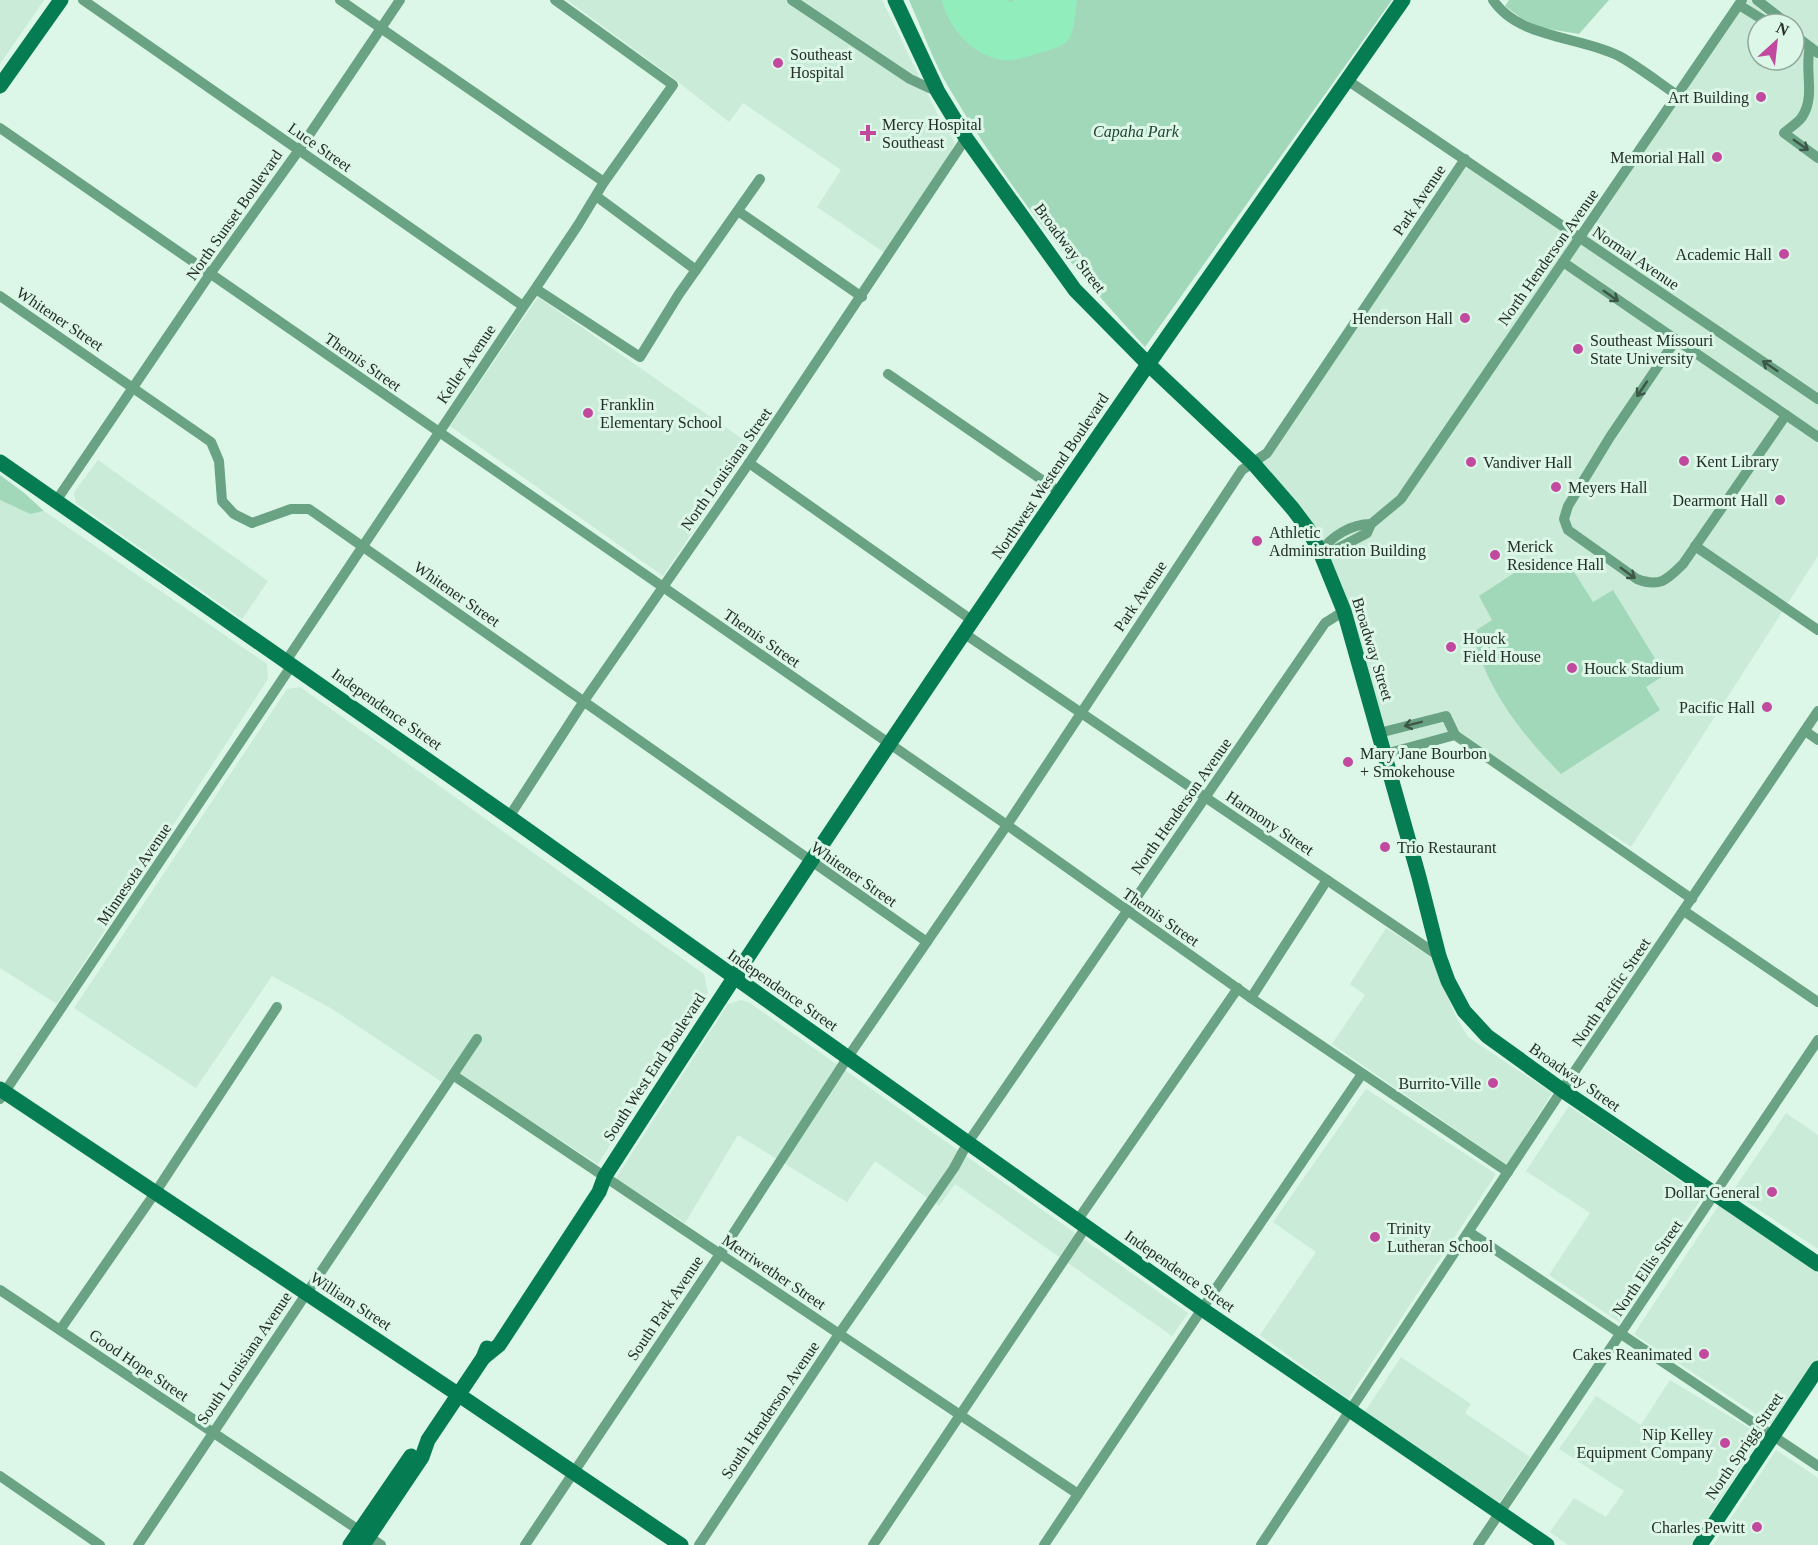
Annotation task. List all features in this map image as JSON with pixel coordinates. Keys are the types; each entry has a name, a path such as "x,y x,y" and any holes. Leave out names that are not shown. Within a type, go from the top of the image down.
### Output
{"street":[{"path":"0,86 61,0"},
{"name":"Luce Street","path":"83,0 523,306"},
{"path":"340,0 604,182"},
{"name":"North Sunset Boulevard","path":"56,501 400,0"},
{"name":"Keller Avenue","path":"289,663 361,546 439,433 604,182 673,85 555,0"},
{"path":"792,0 910,79 938,92"},
{"name":"Broadway Street","path":"895,0 938,92 966,138 1076,290 1148,364 1253,464 1293,509 1320,552 1344,611 1439,956 1448,981 1464,1011 1487,1036 1562,1090 1818,1264"},
{"name":"Northwest Westend Boulevard","path":"734,978 810,862 1148,364 1403,0"},
{"path":"1493,0 1498,8 1519,22 1543,34 1579,42 1619,57 1677,95"},
{"path":"1757,0 1772,12"},
{"path":"1740,2 1754,12"},
{"name":"North Henderson Avenue","path":"1320,552 1329,539 1359,524 1371,524 1401,500 1740,2"},
{"path":"1814,50 1807,59 1810,99 1802,118 1784,133 1818,158"},
{"name":"Normal Avenue","path":"1347,80 1818,399"},
{"name":"Themis Street","path":"0,128 1007,825 1251,998 1508,1172"},
{"name":"North Louisiana Street","path":"508,816 584,701 862,297 966,138"},
{"name":"Park Avenue","path":"848,1057 1007,825 1242,470 1267,453 1465,159"},
{"path":"523,306 536,289 640,357 696,270 760,179"},
{"path":"596,196 696,270"},
{"path":"738,211 862,297"},
{"path":"1563,262 1818,437"},
{"name":"Whitener Street","path":"0,296 211,442 219,461 222,501 234,514 252,523 291,509 309,509 927,942"},
{"path":"1675,341 1605,446 1568,506 1564,519 1568,530 1637,579 1649,584 1667,580 1683,564 1786,415"},
{"path":"888,374 1061,493"},
{"name":"Independence Street","path":"0,462 508,816 1202,1309 1547,1545"},
{"path":"749,463 969,628"},
{"path":"1695,546 1818,630"},
{"name":"North Henderson Avenue","path":"967,1143 1325,623 1344,611"},
{"name":"Harmony Street","path":"969,628 1080,713 1439,956"},
{"name":"Minnesota Avenue","path":"2,1094 289,663"},
{"name":"North Pacific Street","path":"1261,1545 1562,1090 1818,711"},
{"path":"1379,733 1446,716 1455,735 1692,899"},
{"path":"1804,731 1818,740"},
{"path":"1385,754 1455,735"},
{"path":"1251,998 1327,880"},
{"path":"1684,911 1818,1002"},
{"name":"South West End Boulevard","path":"350,1545 368,1540 422,1457 428,1440 483,1358 489,1340 592,1187 605,1176 734,978"},
{"path":"873,1545 1238,988"},
{"path":"60,1330 155,1193 278,1007"},
{"name":"South Louisiana Avenue","path":"138,1545 477,1039"},
{"name":"North Ellis Street","path":"1478,1545 1818,1040"},
{"name":"South Park Avenue","path":"525,1545 720,1254 848,1057"},
{"path":"1044,1545 1362,1074"},
{"name":"Merriwether Street","path":"453,1075 1078,1494"},
{"name":"William Street","path":"2,1094 155,1193 681,1545"},
{"name":"South Henderson Avenue","path":"699,1545 839,1334 954,1168 967,1143"},
{"path":"1470,1232 1818,1466"},
{"name":"Good Hope Street","path":"0,1290 368,1540"},
{"name":"North Sprigg Street","path":"1700,1545 1818,1368"},
{"path":"0,1476 98,1545"}],"shaded area":[{"path":"0,0 44,0 0,64"},
{"name":"Mercy Hospital Southeast","path":"567,0 882,0 937,113 955,143 885,253 817,207 841,170 743,103 729,122"},
{"path":"942,0 1013,2 1014,0 1077,0 1072,33 1065,43 1054,49 1010,60 995,58 974,48 950,21"},
{"name":"Southeast Missouri State University","path":"1741,0 1818,0 1818,556 1631,847 1610,833 1600,835 1455,735 1385,754 1320,552 1253,463 1267,453 1465,159 1580,237"},
{"path":"538,297 751,445 663,576 450,426"},
{"path":"98,460 268,581 242,619 76,503 74,492"},
{"path":"0,500 30,514 44,511 267,664 268,679 57,1004 0,968"},
{"path":"300,687 704,974 708,993 598,1164 450,1070 442,1082 332,1009 272,976 196,1088 74,1008 287,689"},
{"path":"1386,928 1431,957 1456,1017 1468,1037 1552,1093 1507,1165 1332,1044 1365,995 1350,984"},
{"path":"741,1000 750,1003 1188,1313 1172,1336 955,1184 939,1206 875,1161 847,1202 738,1135 685,1223 616,1178 728,1004"},
{"name":"Trinity Lutheran School","path":"1366,1089 1496,1174 1348,1399 1260,1335 1316,1252 1273,1222"},
{"path":"1569,1106 1703,1196 1619,1322 1549,1275 1590,1213 1526,1171"},
{"path":"1786,1113 1818,1135 1818,1249 1732,1192"},
{"path":"1719,1205 1818,1273 1818,1358 1774,1426 1634,1334"},
{"path":"1401,1357 1471,1404 1465,1413 1530,1457 1499,1503 1364,1413"},
{"path":"1670,1380 1762,1436 1690,1545 1568,1545 1550,1532 1574,1498 1606,1517 1624,1491 1559,1449 1596,1396 1641,1425"},
{"path":"1776,1450 1818,1478 1818,1545 1713,1545"}],"green space":[{"name":"Capaha Park","path":"909,0 1392,0 1145,347 1065,255 992,157 943,78"},
{"path":"1509,0 1609,0 1579,34 1542,28 1521,18 1505,6"},
{"path":"0,475 44,511 30,514 0,500"},
{"name":"Houck Stadium","path":"1537,558 1573,570 1593,602 1613,590 1665,675 1646,687 1660,710 1561,774 1519,726 1496,692 1472,633 1492,620 1479,596"}],"place":[{"name":"Southeast Hospital","path":"778,63"},
{"name":"Art Building","path":"1761,97"},
{"name":"Mercy Hospital Southeast","path":"868,133"},
{"name":"Memorial Hall","path":"1717,157"},
{"name":"Academic Hall","path":"1784,254"},
{"name":"Henderson Hall","path":"1465,318"},
{"name":"Southeast Missouri State University","path":"1578,349"},
{"name":"Franklin Elementary School","path":"588,413"},
{"name":"Kent Library","path":"1684,461"},
{"name":"Vandiver Hall","path":"1471,462"},
{"name":"Meyers Hall","path":"1556,487"},
{"name":"Dearmont Hall","path":"1780,500"},
{"name":"Athletic Administration Building","path":"1257,541"},
{"name":"Merick Residence Hall","path":"1495,555"},
{"name":"Houck Field House","path":"1451,647"},
{"name":"Houck Stadium","path":"1572,668"},
{"name":"Pacific Hall","path":"1767,707"},
{"name":"Mary Jane Bourbon + Smokehouse","path":"1348,762"},
{"name":"Trio Restaurant","path":"1385,847"},
{"name":"Burrito-Ville","path":"1493,1083"},
{"name":"Dollar General","path":"1772,1192"},
{"name":"Trinity Lutheran School","path":"1375,1237"},
{"name":"Cakes Reanimated","path":"1704,1354"},
{"name":"Nip Kelley Equipment Company","path":"1725,1443"},
{"name":"Charles Pewitt","path":"1757,1527"}]}
